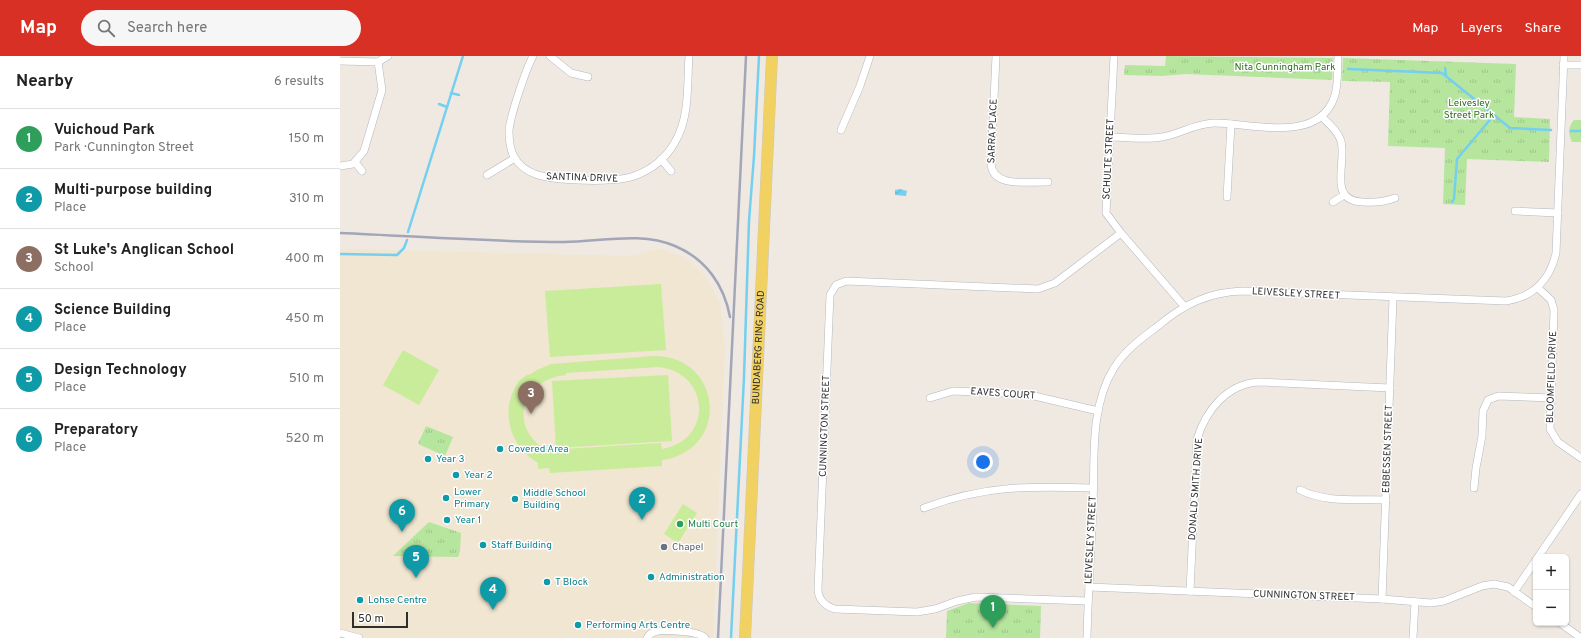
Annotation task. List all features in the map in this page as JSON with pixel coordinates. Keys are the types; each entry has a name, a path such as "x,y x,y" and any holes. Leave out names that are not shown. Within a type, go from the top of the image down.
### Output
{"main road":[{"name":"BUNDABERG RING ROAD","path":"745,638 772,56"}],"street":[{"path":"340,61 378,62 388,56"},
{"path":"487,176 515,158 510,144 509,129 533,56"},
{"path":"550,56 571,73 588,77"},
{"name":"SANTINA DRIVE","path":"515,158 526,170 543,177 612,180 638,174 662,159 674,143 683,121 689,56"},
{"path":"841,130 860,86 870,56"},
{"name":"SARRA PLACE","path":"996,56 991,164 993,177 1007,181 1048,182"},
{"name":"SCHULTE STREET","path":"1114,56 1106,213 1121,233 1184,306"},
{"path":"1110,137 1162,137 1198,126 1215,123 1295,127 1310,124 1322,117 1331,105 1336,92 1338,56"},
{"name":"LEIVESLEY STREET","path":"1087,638 1098,411 1106,384 1119,361 1132,347 1184,306 1208,296 1231,292 1506,302 1522,298 1538,288 1548,276 1554,261 1558,213 1564,56"},
{"path":"340,166 349,166 355,162 364,151 380,98 382,82 378,62"},
{"path":"1563,65 1581,65"},
{"path":"1322,117 1333,128 1340,140 1342,151 1340,186 1344,195 1351,200 1360,202 1384,202 1396,198"},
{"path":"1227,197 1231,124"},
{"path":"662,159 671,171"},
{"path":"355,162 362,171"},
{"path":"1333,202 1344,195"},
{"path":"1515,211 1558,213"},
{"name":"CUNNINGTON STREET","path":"1088,601 976,597 957,601 935,609 917,612 821,606 818,589 830,295 833,282 846,281 1030,288 1045,287 1055,283 1121,233"},
{"name":"BLOOMFIELD DRIVE","path":"1538,288 1551,300 1554,310 1550,423 1552,434 1558,442 1581,458"},
{"name":"EBBESSEN STREET","path":"1382,599 1393,298"},
{"name":"DONALD SMITH DRIVE","path":"1190,591 1197,439 1206,417 1220,399 1243,385 1259,382 1390,388"},
{"name":"EAVES COURT","path":"930,398 953,392 1026,394 1098,411"},
{"path":"1474,488 1482,436 1485,397 1551,398"},
{"path":"924,508 945,500 985,490 1033,486 1094,488"},
{"path":"1300,490 1322,498 1386,500"},
{"path":"1540,554 1581,494"},
{"path":"1514,592 1533,564"},
{"name":"CUNNINGTON STREET","path":"1089,587 1382,599 1431,603 1444,601 1487,584 1501,585 1533,605"},
{"path":"1414,638 1415,602"},
{"path":"1565,626 1580,636"},
{"path":"647,638 651,633 658,631 698,633 705,638"},
{"path":"340,632 359,638"}],"shaded area":[{"path":"340,249 629,256 661,249 681,256 706,277 720,304 725,346 713,638 340,638"}],"green space":[{"name":"Nita Cunningham Park","path":"1166,56 1333,58 1332,80 1185,74 1162,76 1124,75 1125,65 1165,66"},
{"name":"Leivesley Street Park","path":"1343,58 1516,64 1514,117 1550,119 1549,162 1467,159 1465,205 1443,204 1445,148 1388,146 1390,82 1342,81"},
{"path":"1574,120 1581,120 1581,142 1572,142 1569,133"},
{"path":"661,284 666,350 550,357 545,291"},
{"path":"403,350 439,370 419,405 383,385"},
{"path":"653,356 676,360 694,370 705,386 710,404 708,422 700,439 684,453 662,460 662,466 550,473 549,468 538,469 538,463 528,456 514,437 510,426 509,403 519,381 528,374 529,375 551,364","holes":["659,367 676,372 689,381 696,393 699,407 697,421 690,434 679,443 662,449 661,443 548,451 535,442 527,430 524,418 525,406 530,395 538,385 551,379 566,375 566,373"]},
{"path":"668,375 672,441 556,448 552,381"},
{"path":"426,426 453,437 445,456 418,444"},
{"name":"Multi Court","path":"683,504 697,513 678,543 664,534"},
{"path":"429,522 461,533 460,551 458,557 393,556"},
{"path":"969,603 1041,606 1040,638 946,638 947,611"}],"water":[{"path":"900,189 907,191 906,196 895,195 895,190"}],"waterway":[{"path":"408,232 463,56"},
{"path":"731,638 744,377 749,221 759,56"},
{"path":"1287,67 1326,69"},
{"path":"1445,68 1446,75"},
{"path":"1348,69 1442,73 1510,128 1551,130"},
{"path":"451,93 459,95"},
{"path":"439,104 447,107"},
{"path":"1452,202 1454,199 1457,159 1494,115"},
{"path":"1571,131 1581,131"},
{"path":"340,254 397,255 404,248 407,240"}],"railway":[{"path":"718,638 746,56"},
{"path":"340,233 508,241 578,242 634,238 662,242 686,251 696,258 712,274 723,294 730,317"}],"place":[{"name":"St Luke's Anglican School","path":"531,414"},
{"name":"Covered Area","path":"500,449"},
{"name":"Year 3","path":"428,459"},
{"name":"Year 2","path":"456,475"},
{"name":"Lower Primary","path":"446,498"},
{"name":"Middle School Building","path":"515,499"},
{"name":"Year 1","path":"447,520"},
{"name":"Multi-purpose building","path":"642,520"},
{"name":"Multi Court","path":"680,524"},
{"name":"Preparatory","path":"402,532"},
{"name":"Staff Building","path":"483,545"},
{"name":"Chapel","path":"664,547"},
{"name":"Administration","path":"651,577"},
{"name":"Design Technology","path":"416,578"},
{"name":"T Block","path":"547,582"},
{"name":"Lohse Centre","path":"360,600"},
{"name":"Science Building","path":"493,610"},
{"name":"Performing Arts Centre","path":"578,625"},
{"name":"Vuichoud Park","path":"993,628"}]}
